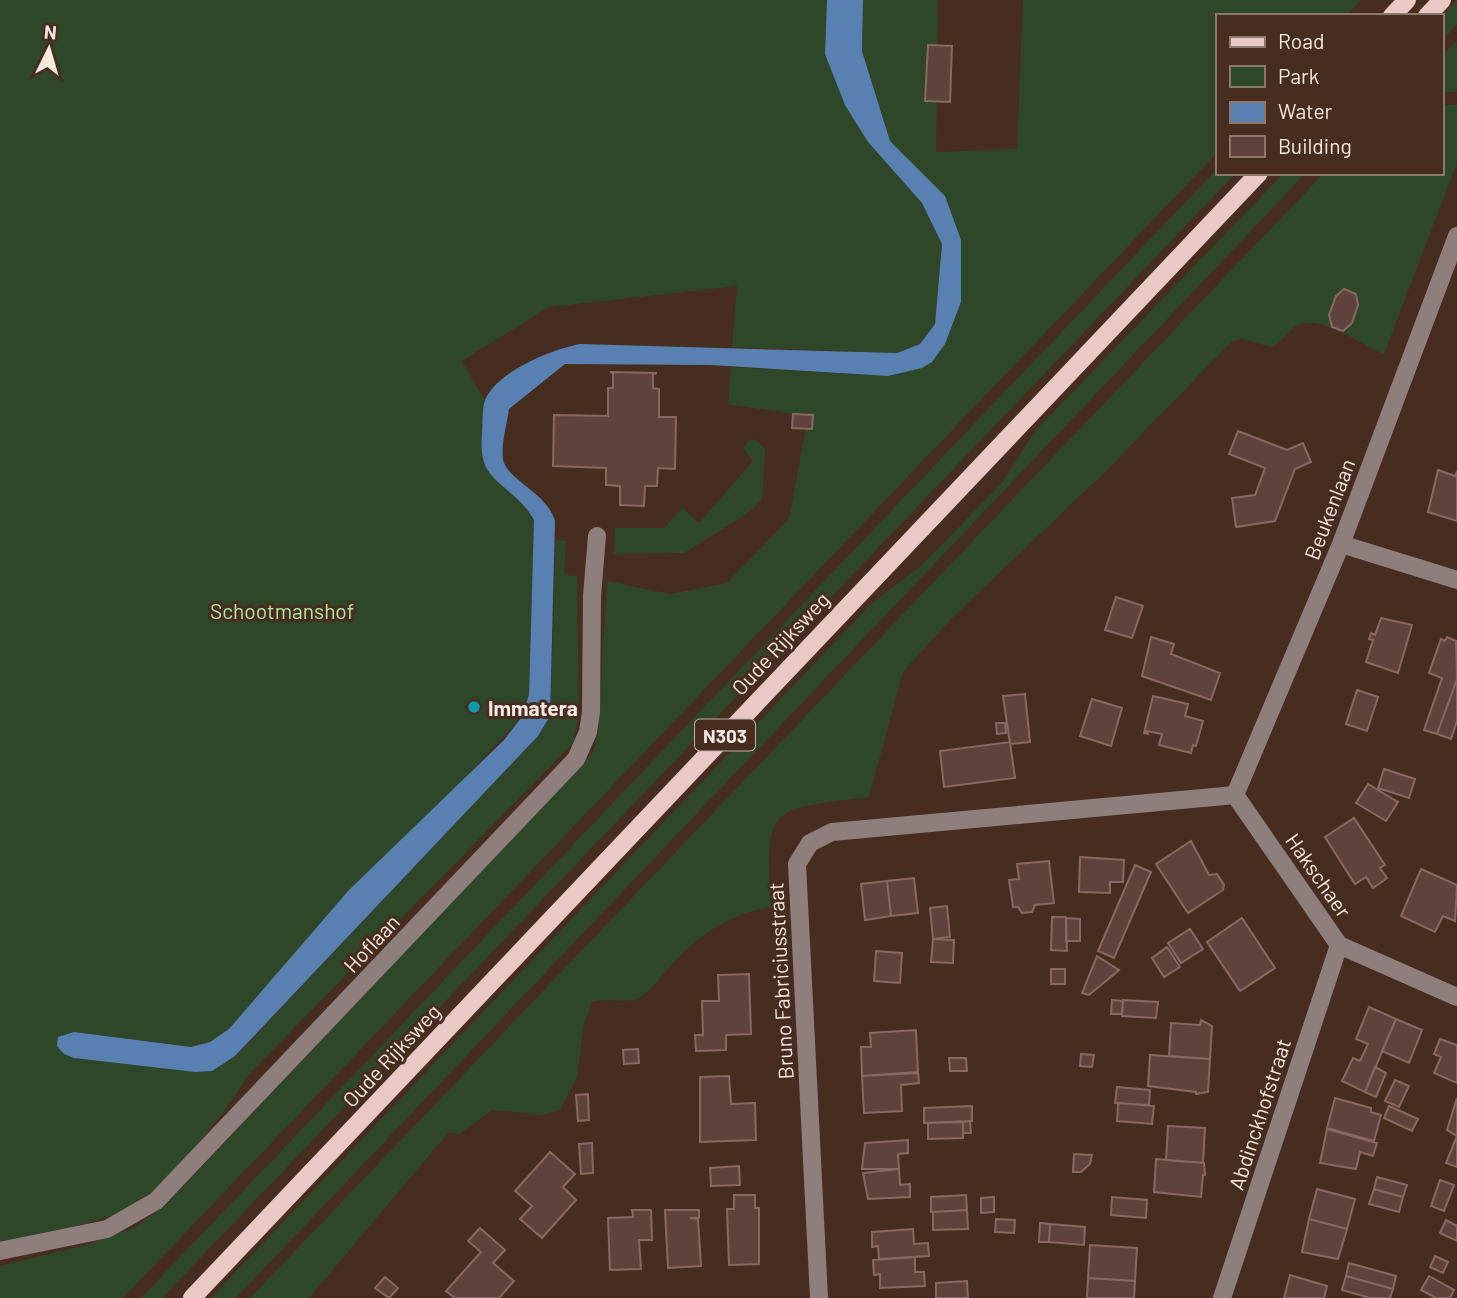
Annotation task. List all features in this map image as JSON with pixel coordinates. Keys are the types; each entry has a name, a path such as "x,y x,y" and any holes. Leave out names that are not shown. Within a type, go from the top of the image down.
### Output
{"main road":[{"path":"1394,14 1407,0"},
{"path":"1429,14 1442,0"},
{"name":"Oude Rijksweg","path":"192,1298 1257,175"}],"street":[{"name":"Beukenlaan","path":"1235,795 1341,544 1457,236"},
{"name":"Hoflaan","path":"0,1251 107,1228 156,1200 576,759 588,732 592,712 592,596 597,536"},
{"path":"1341,544 1457,580"},
{"name":"Hakschaer","path":"1235,795 1339,945 1457,997"},
{"name":"Bruno Fabriciusstraat","path":"819,1298 797,864 810,843 832,832 1235,795"},
{"name":"Abdinckhofstraat","path":"1222,1298 1339,945"}],"green space":[{"name":"Schootmanshof","path":"0,0 827,0 825,54 868,142 922,203 942,244 935,324 920,344 897,353 732,347 737,286 549,307 462,361 485,401 481,437 534,520 529,695 521,718 229,1029 210,1042 191,1047 74,1032 74,1058 195,1072 236,1056 538,736 550,716 556,540 566,541 564,575 577,576 579,710 574,742 250,1073 193,1149 158,1186 124,1210 109,1216 0,1243"},
{"path":"863,0 938,0 936,152 1017,149 1023,0 1361,0 1348,14 1216,14 1216,154 123,1298 0,1298 0,1266 86,1245 133,1228 165,1206 593,752 598,733 607,581 670,594 727,583 789,519 808,416 728,404 731,367 888,376 922,368 932,362 945,344 961,303 961,240 907,157 890,141 862,50"},
{"path":"1457,0 1457,25 1443,39 1443,14"},
{"path":"1457,41 1457,92 1443,92 1443,54"},
{"path":"1443,105 1457,105 1457,163 1384,354 1341,332 1316,323 1296,326 1271,347 1242,339 1231,342 1106,471 951,619 903,672 869,797 812,805 794,810 781,818 773,830 770,848 771,907 730,919 706,933 640,997 592,1002 584,1024 577,1077 560,1110 543,1115 492,1110 459,1134 448,1133 309,1298 250,1298 1322,175 1443,175"},
{"path":"1216,170 1216,175 1234,175 162,1298 141,1298"},
{"path":"1282,175 1304,175 236,1298 211,1298 872,603 922,565 1001,484 1036,430"},
{"path":"755,439 765,449 762,500 744,516 684,553 614,554 615,528 664,528 683,508 699,523 753,461 743,448 748,441"}],"water":[{"path":"827,0 863,0 862,51 890,141 945,196 961,240 961,302 945,344 932,362 922,368 888,376 710,365 565,364 509,409 503,447 506,466 544,502 555,521 550,716 538,736 235,1056 212,1071 195,1072 74,1058 64,1054 57,1046 58,1037 74,1032 191,1047 210,1042 229,1029 349,890 504,740 521,718 529,695 534,520 487,469 484,460 484,404 491,389 501,380 541,356 580,344 897,353 920,344 935,324 942,244 922,203 868,142 845,105 825,54"}],"building":[{"path":"928,45 952,46 950,102 925,101"},
{"path":"1344,289 1356,294 1358,305 1352,323 1343,331 1332,327 1329,315 1336,296"},
{"path":"610,372 657,373 653,374 653,388 659,389 659,417 676,417 675,469 658,468 657,486 645,486 644,506 620,505 620,486 606,485 606,468 553,466 554,415 608,416 608,388 613,388 613,373"},
{"path":"793,414 813,415 812,429 792,428"},
{"path":"1238,431 1287,450 1303,443 1311,462 1295,469 1275,521 1236,527 1232,498 1255,495 1265,468 1229,454"},
{"path":"1438,470 1455,476 1457,471 1457,521 1428,512"},
{"path":"1116,597 1143,606 1132,638 1105,630"},
{"path":"1381,618 1412,625 1398,673 1366,662 1373,640 1369,639 1371,633 1375,635"},
{"path":"1151,637 1174,644 1171,654 1220,673 1211,700 1142,676"},
{"path":"1447,637 1456,641 1457,679 1437,734 1424,730 1442,678 1429,673 1441,639 1445,641"},
{"path":"1457,679 1457,721 1451,739 1437,734"},
{"path":"1357,690 1378,697 1367,731 1346,724"},
{"path":"1025,694 1030,742 1010,744 1003,696"},
{"path":"1153,696 1188,704 1185,716 1203,721 1196,746 1193,745 1191,753 1159,745 1162,734 1146,731 1148,734 1144,733"},
{"path":"1092,699 1122,708 1111,746 1080,736"},
{"path":"996,723 1005,723 1006,733 997,734"},
{"path":"1010,742 1015,778 944,787 940,751"},
{"path":"1384,769 1415,779 1409,798 1378,788"},
{"path":"1368,784 1398,802 1386,821 1356,803"},
{"path":"1354,818 1385,865 1380,868 1387,878 1373,888 1366,877 1355,884 1325,837"},
{"path":"1191,841 1209,875 1217,874 1224,885 1223,890 1188,913 1156,864"},
{"path":"1080,857 1124,860 1123,882 1110,882 1110,893 1079,892"},
{"path":"1049,861 1054,903 1035,905 1032,912 1022,913 1018,907 1013,907 1009,880 1019,879 1017,864"},
{"path":"1135,865 1151,872 1114,958 1098,951"},
{"path":"1421,869 1457,885 1455,921 1443,916 1435,932 1401,916"},
{"path":"914,878 918,913 891,916 887,881"},
{"path":"887,881 891,916 865,920 861,884"},
{"path":"947,906 950,937 933,939 930,908"},
{"path":"1052,917 1066,917 1067,951 1051,950"},
{"path":"1066,918 1080,919 1080,941 1066,941"},
{"path":"1242,918 1275,968 1240,991 1207,942"},
{"path":"1190,929 1203,949 1181,963 1168,943"},
{"path":"933,939 954,940 953,963 931,962"},
{"path":"1167,947 1180,967 1164,977 1152,958"},
{"path":"876,951 902,953 900,983 874,981"},
{"path":"1097,956 1119,970 1089,995 1082,993"},
{"path":"1051,969 1065,969 1065,984 1051,984"},
{"path":"749,974 751,1034 726,1035 726,1050 696,1051 695,1035 703,1035 702,1001 719,1001 718,975"},
{"path":"1112,1000 1123,1001 1122,1014 1111,1014"},
{"path":"1123,1000 1158,1002 1156,1018 1122,1016"},
{"path":"1369,1007 1396,1019 1365,1092 1342,1081 1353,1058 1360,1061 1368,1044 1356,1039"},
{"path":"1396,1019 1422,1030 1409,1063 1382,1051"},
{"path":"1201,1020 1212,1026 1210,1059 1169,1056 1171,1023 1200,1025"},
{"path":"916,1030 918,1073 862,1076 861,1047 871,1047 870,1033"},
{"path":"1440,1039 1457,1045 1457,1083 1434,1073 1441,1057 1434,1054"},
{"path":"638,1049 639,1063 624,1064 623,1050"},
{"path":"1081,1054 1094,1055 1092,1067 1080,1066"},
{"path":"1150,1055 1210,1059 1208,1092 1196,1094 1148,1086"},
{"path":"949,1058 966,1058 967,1071 950,1071"},
{"path":"1375,1067 1386,1073 1376,1097 1365,1092"},
{"path":"918,1072 919,1083 901,1085 902,1111 864,1113 862,1076"},
{"path":"729,1076 731,1104 755,1103 756,1140 700,1142 700,1077"},
{"path":"1395,1080 1409,1086 1399,1107 1385,1101"},
{"path":"1117,1087 1150,1090 1149,1105 1115,1103"},
{"path":"588,1094 589,1120 578,1121 576,1095"},
{"path":"1335,1098 1371,1108 1371,1112 1381,1115 1374,1141 1327,1128"},
{"path":"1457,1098 1457,1136 1447,1130"},
{"path":"1118,1103 1154,1106 1152,1124 1117,1121"},
{"path":"972,1106 972,1121 924,1123 924,1108"},
{"path":"1389,1106 1418,1119 1412,1131 1384,1118"},
{"path":"970,1121 971,1133 963,1133 963,1122"},
{"path":"963,1122 963,1138 928,1139 928,1123 924,1123"},
{"path":"1168,1126 1205,1128 1203,1163 1166,1160"},
{"path":"1327,1129 1377,1143 1373,1156 1360,1152 1356,1169 1320,1163"},
{"path":"1457,1136 1457,1167 1446,1163"},
{"path":"908,1140 908,1153 898,1154 899,1169 862,1169 865,1143"},
{"path":"592,1143 593,1173 581,1174 579,1144"},
{"path":"550,1152 575,1174 563,1187 576,1200 542,1238 520,1219 532,1206 515,1191"},
{"path":"1074,1154 1092,1155 1090,1164 1081,1172 1073,1172"},
{"path":"1156,1159 1204,1163 1201,1197 1154,1192"},
{"path":"739,1166 740,1185 711,1186 710,1168"},
{"path":"899,1169 900,1185 910,1184 910,1197 868,1199 863,1173"},
{"path":"1377,1177 1407,1185 1403,1197 1374,1189"},
{"path":"1440,1180 1454,1185 1444,1211 1431,1206"},
{"path":"1317,1189 1355,1199 1347,1229 1309,1219"},
{"path":"1374,1189 1403,1197 1399,1212 1369,1204"},
{"path":"734,1195 755,1195 755,1208 759,1208 759,1264 729,1265 727,1209 734,1209"},
{"path":"966,1195 967,1210 931,1212 931,1197"},
{"path":"994,1197 994,1212 981,1213 981,1198"},
{"path":"1112,1197 1147,1200 1146,1218 1111,1215"},
{"path":"632,1210 651,1210 652,1240 639,1240 641,1269 610,1270 608,1218 633,1217"},
{"path":"665,1210 699,1210 699,1218 690,1218 698,1219 701,1266 668,1268"},
{"path":"967,1210 968,1229 933,1230 933,1212"},
{"path":"996,1219 1015,1220 1014,1233 995,1232"},
{"path":"1309,1219 1347,1229 1338,1259 1302,1252"},
{"path":"1446,1220 1457,1226 1457,1241 1440,1233"},
{"path":"1040,1223 1050,1224 1049,1242 1039,1242"},
{"path":"1050,1224 1085,1227 1084,1245 1049,1242"},
{"path":"480,1228 505,1250 493,1263 514,1281 499,1298 455,1298 446,1291 481,1252 468,1241"},
{"path":"913,1229 914,1244 928,1243 929,1256 879,1259 878,1246 872,1247 872,1232"},
{"path":"1090,1245 1137,1248 1135,1281 1088,1278"},
{"path":"1435,1256 1448,1262 1443,1273 1430,1267"},
{"path":"915,1257 915,1272 924,1272 925,1286 880,1288 880,1274 874,1275 873,1260"},
{"path":"1349,1263 1396,1276 1393,1289 1346,1276"},
{"path":"1290,1275 1327,1286 1324,1298 1284,1298"},
{"path":"1346,1276 1393,1289 1390,1298 1370,1298 1342,1290"},
{"path":"1429,1276 1454,1290 1450,1298 1436,1298 1421,1290"},
{"path":"385,1277 398,1288 389,1298 375,1288"},
{"path":"1088,1278 1135,1281 1134,1298 1087,1298"},
{"path":"967,1281 968,1298 936,1298 936,1283"}],"place":[{"name":"Immatera","path":"474,707"}]}
